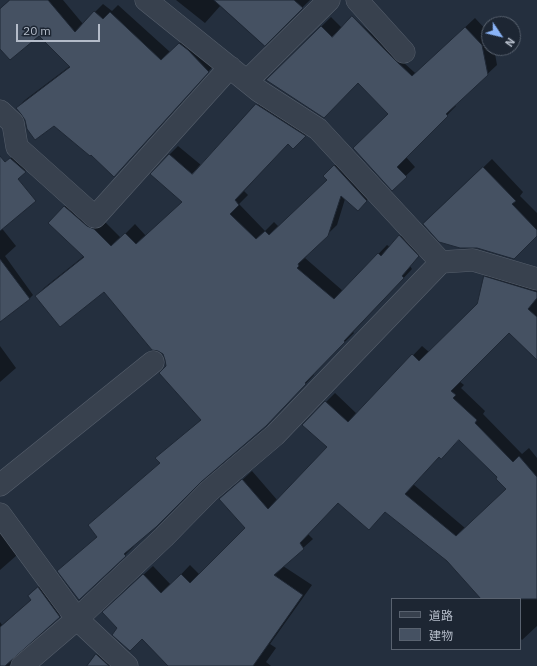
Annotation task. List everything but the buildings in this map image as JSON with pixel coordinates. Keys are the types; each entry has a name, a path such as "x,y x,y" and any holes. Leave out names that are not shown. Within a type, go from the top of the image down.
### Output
{"street":[{"path":"146,0 259,91 318,129 441,262"},
{"path":"247,81 328,0"},
{"path":"357,0 404,52"},
{"path":"0,111 13,123 17,147 95,217 230,67"},
{"path":"22,666 77,619 164,537 209,491 275,435 441,262 473,260 537,279"},
{"path":"0,484 153,362"},
{"path":"0,514 77,619 128,666"}]}
